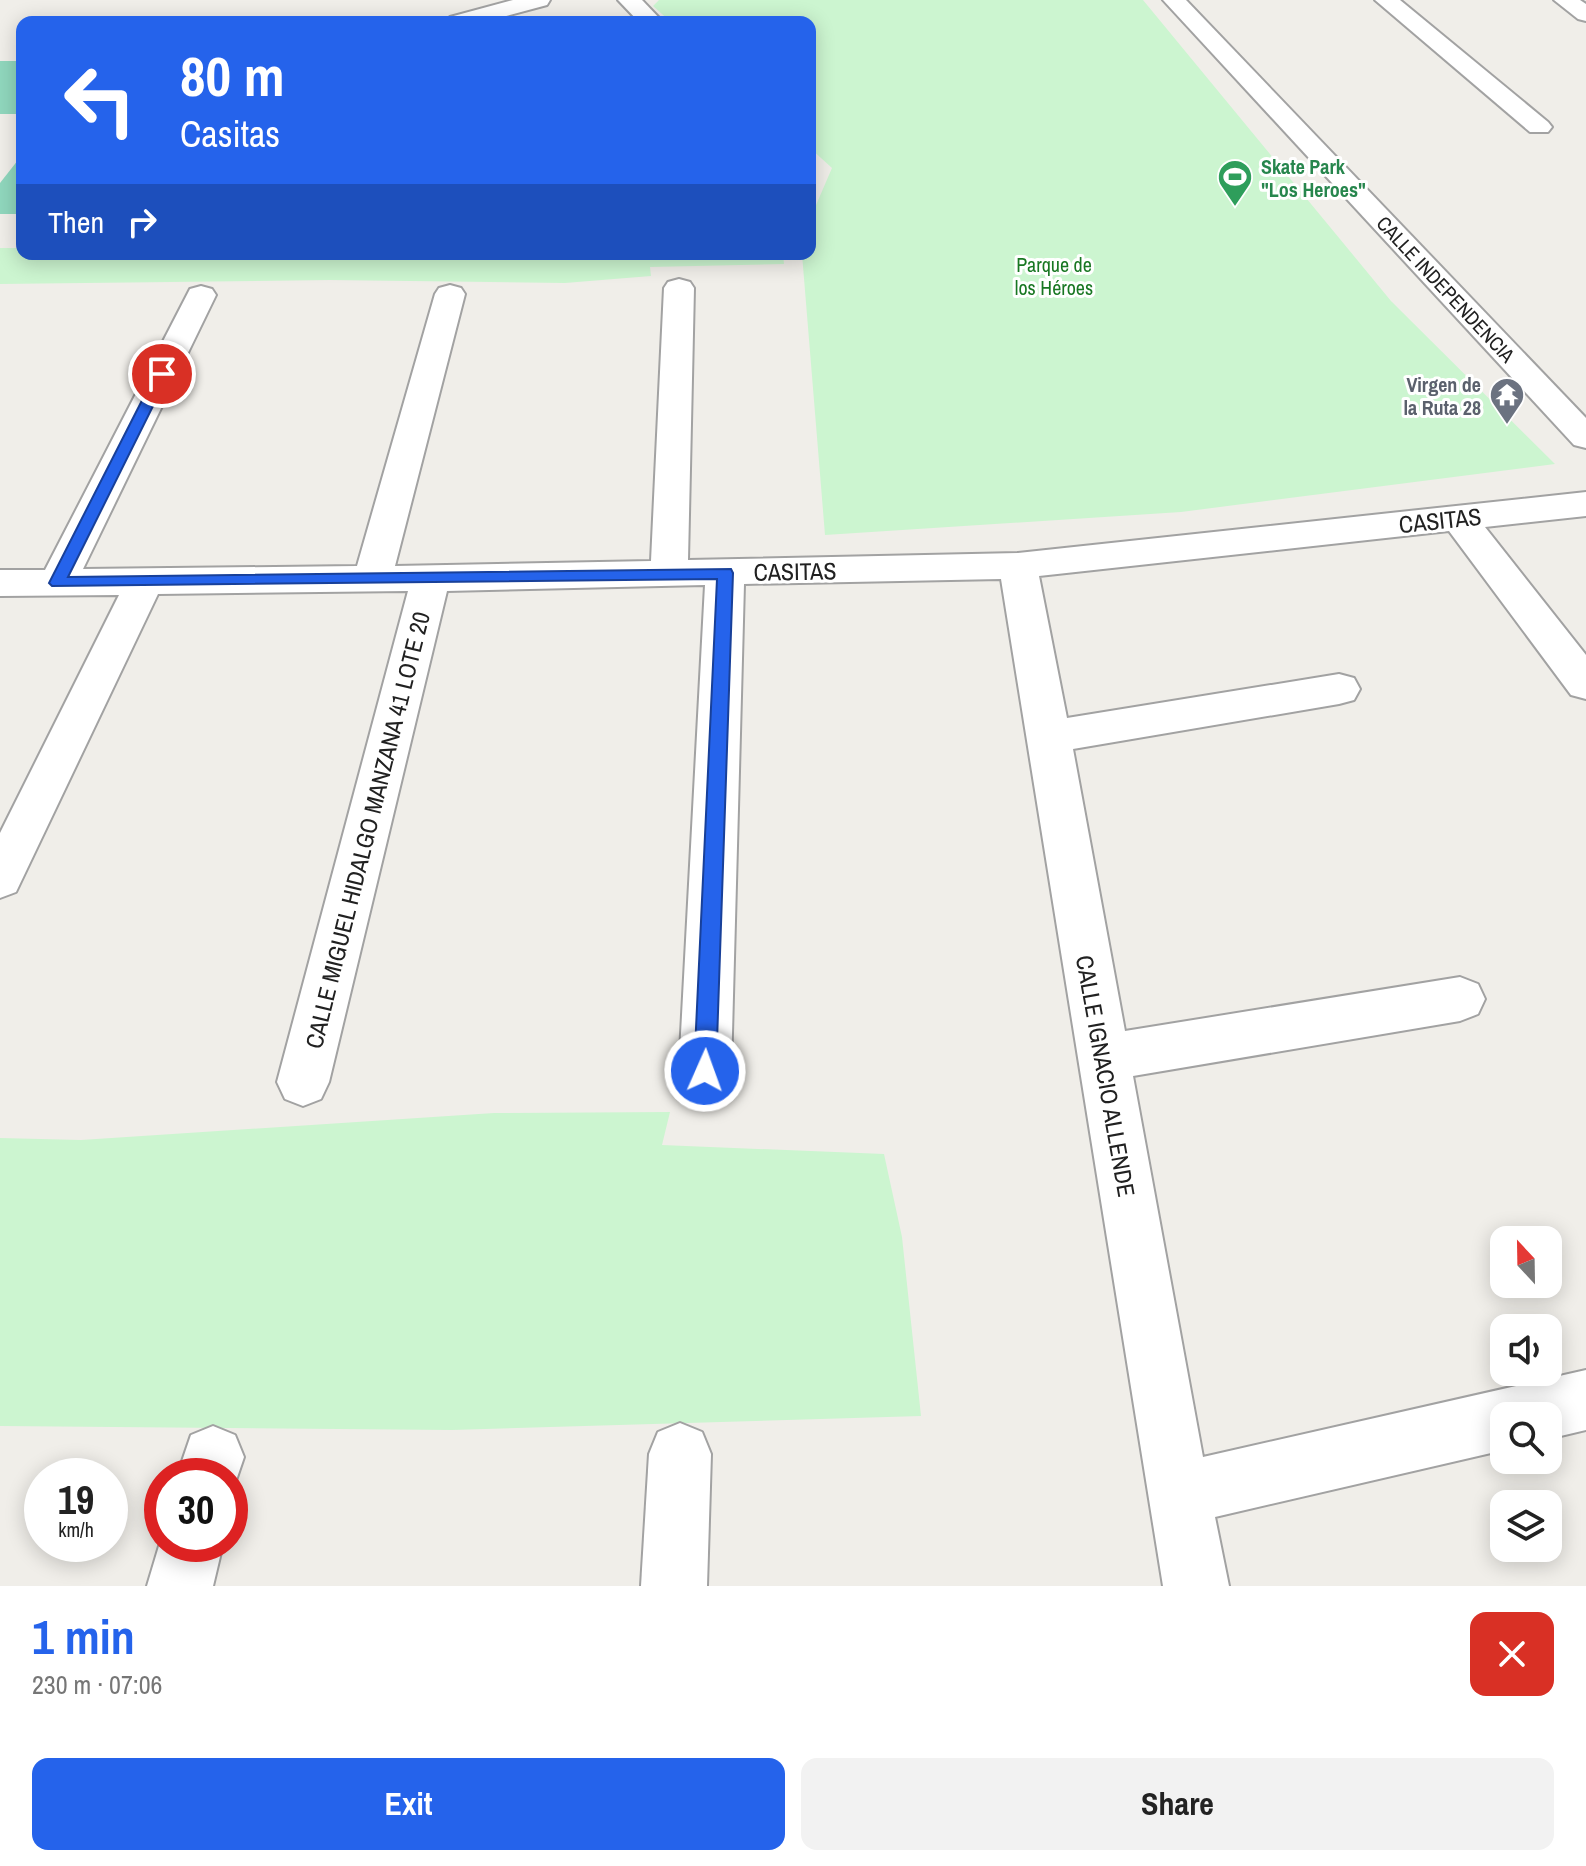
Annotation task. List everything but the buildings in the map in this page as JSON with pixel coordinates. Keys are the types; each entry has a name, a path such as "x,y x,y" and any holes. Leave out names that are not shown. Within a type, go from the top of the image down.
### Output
{"street":[{"path":"480,16 539,0"},
{"path":"629,0 646,16"},
{"name":"CALLE INDEPENDENCIA","path":"1174,0 1586,438"},
{"path":"1386,0 1539,127"},
{"path":"1565,0 1586,14"},
{"path":"669,574 679,288"},
{"path":"373,578 450,294"},
{"path":"57,583 201,295"},
{"name":"CASITAS","path":"0,583 1018,566 1586,504"},
{"path":"1459,518 1586,684"},
{"name":"CALLE IGNACIO ALLENDE","path":"1018,566 1051,737 1103,1058 1196,1586"},
{"path":"705,1071 725,573"},
{"name":"CALLE MIGUEL HIDALGO MANZANA 41 LOTE 20","path":"303,1082 431,578"},
{"path":"0,879 145,581"},
{"path":"1051,737 1339,689"},
{"path":"1103,1058 1460,999"},
{"path":"1562,1405 1586,1400"},
{"path":"1178,1494 1490,1422"},
{"path":"674,1586 680,1454"},
{"path":"180,1586 186,1562"}],"green space":[{"name":"Parque de los Héroes","path":"659,0 1143,0 1391,301 1555,464 1181,512 825,535 802,260 816,260 816,205 832,168 816,153 816,16 664,16 653,6"},
{"path":"0,61 16,61 16,114 0,114"},
{"path":"16,163 16,214 0,214 0,183"},
{"path":"0,248 16,248 16,260 784,260 784,264 650,267 651,276 565,283 330,280 0,284"},
{"path":"670,1112 662,1145 884,1154 902,1237 921,1416 452,1430 0,1426 0,1138 81,1140 494,1113"}],"place":[{"name":"Skate Park \"Los Heroes\"","path":"1235,208"},
{"name":"Virgen de la Ruta 28","path":"1507,426"}],"route":[{"path":"162,374 57,583 725,573 705,1071"}]}
